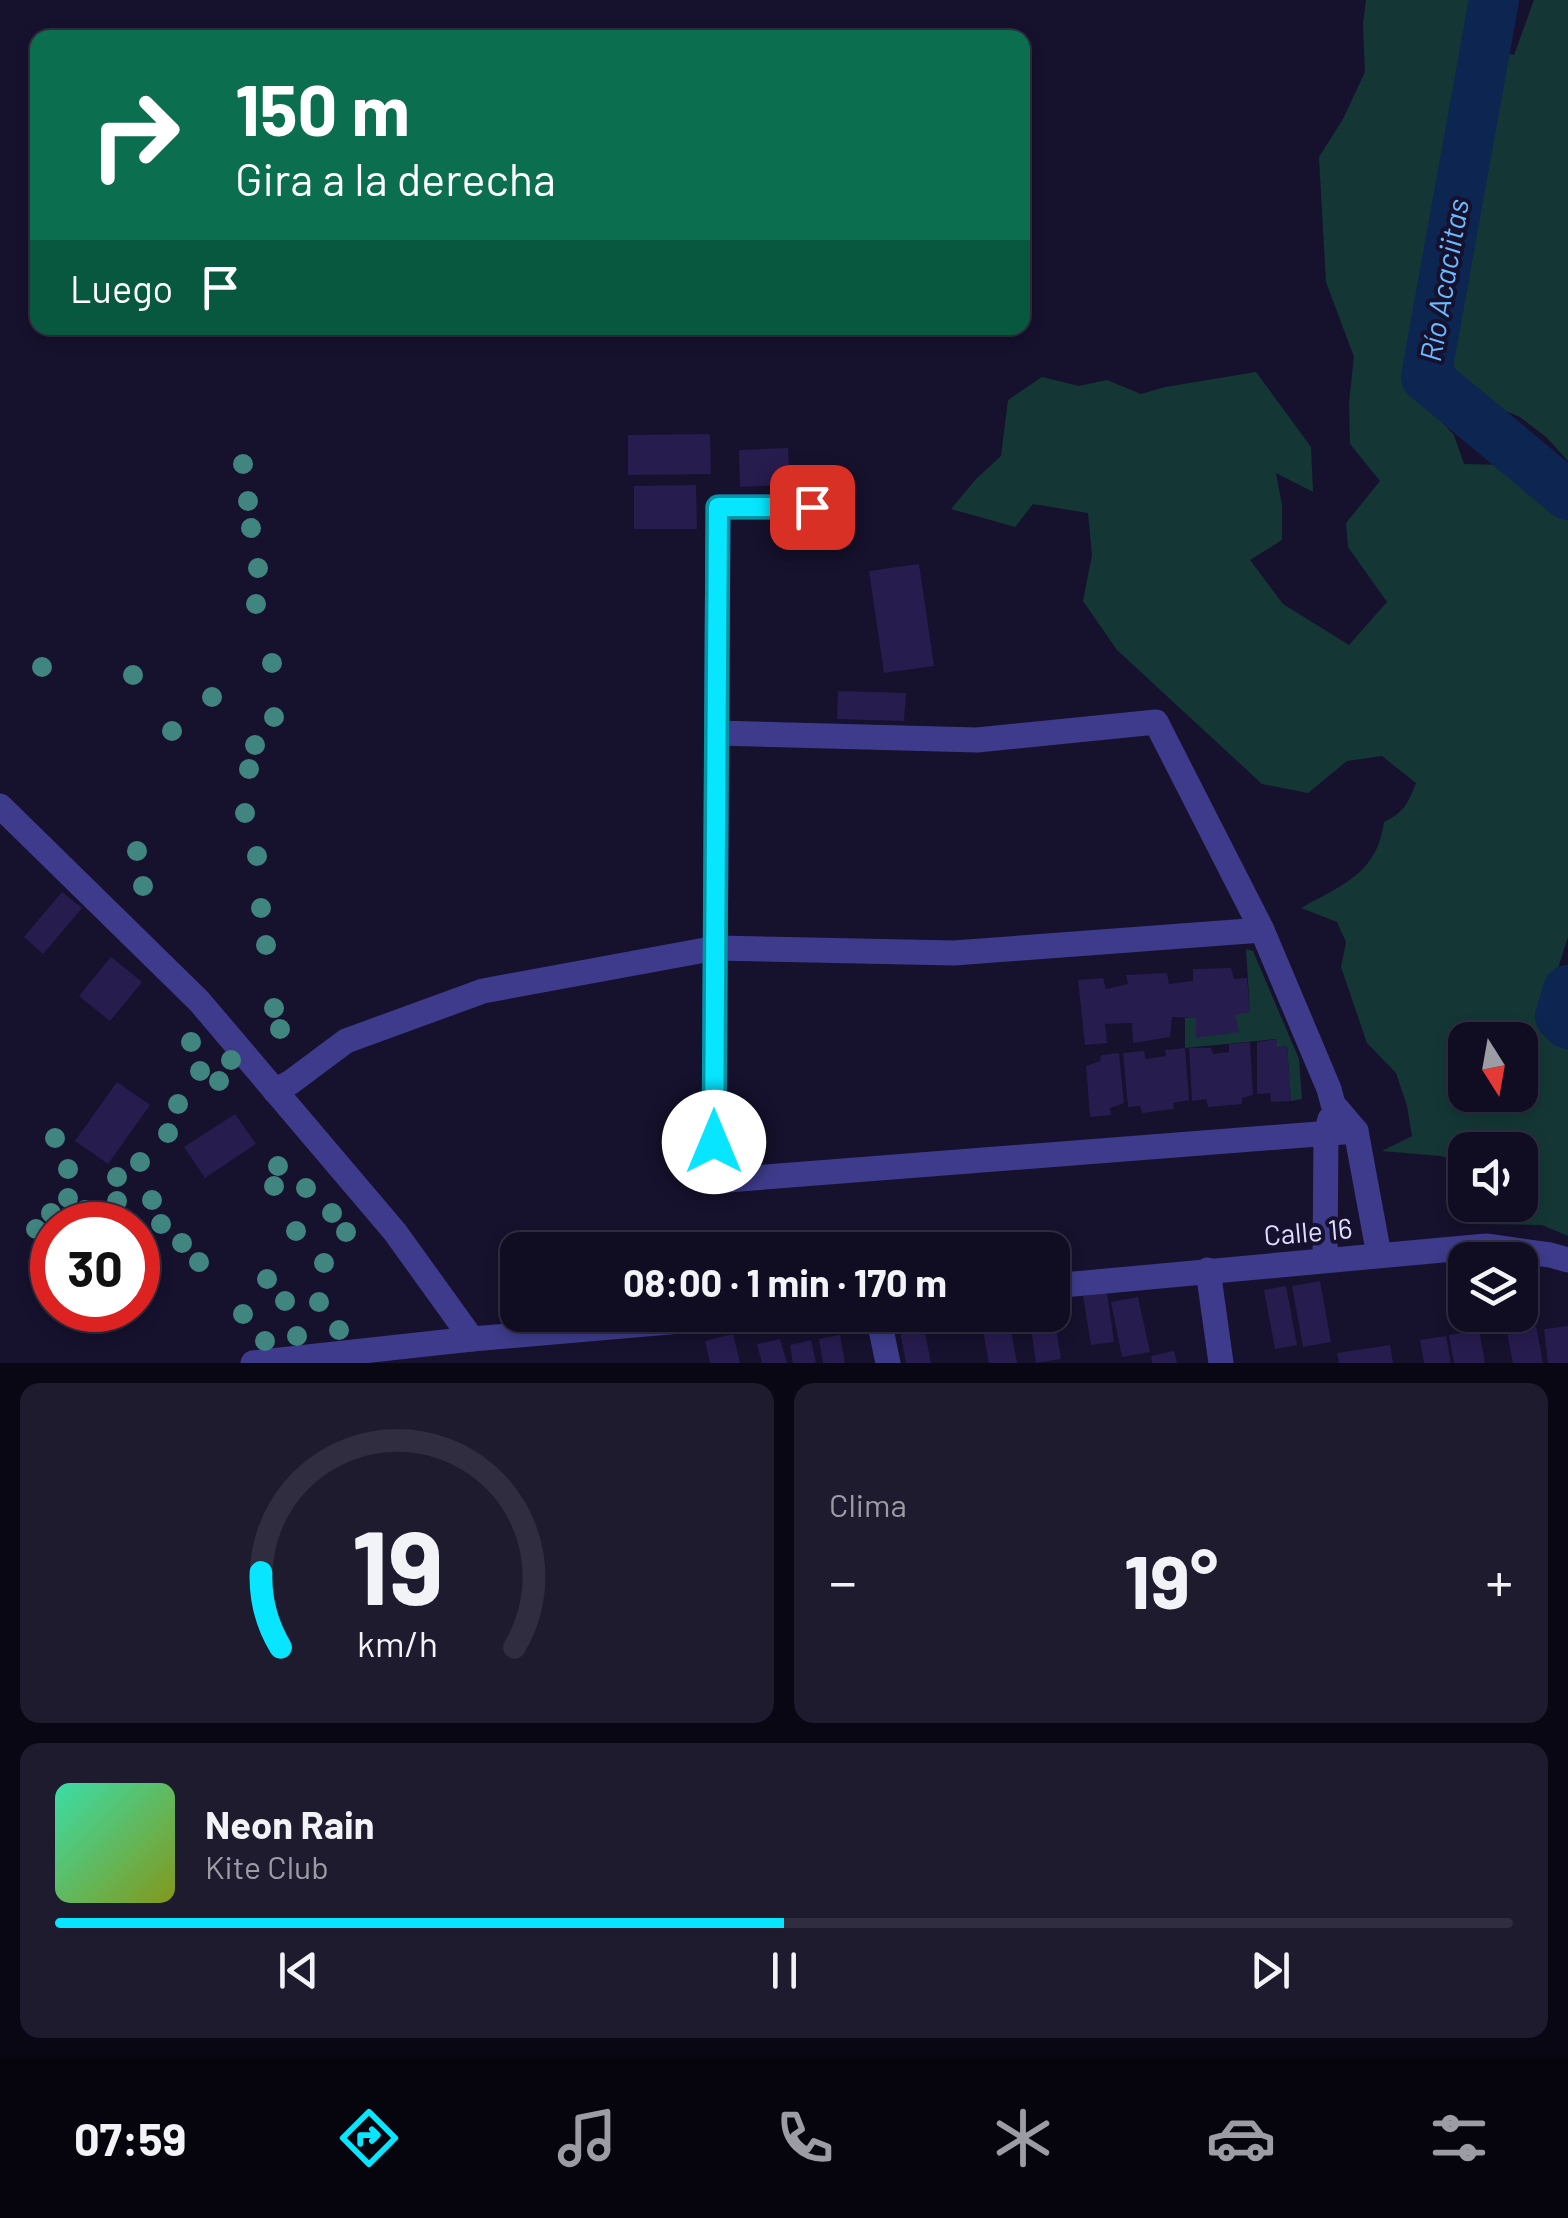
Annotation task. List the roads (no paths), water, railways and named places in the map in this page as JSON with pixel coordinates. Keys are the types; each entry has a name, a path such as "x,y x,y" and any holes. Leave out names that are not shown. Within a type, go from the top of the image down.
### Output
{"street":[{"path":"812,507 718,507 714,1181 1356,1131"},
{"path":"717,733 977,740 1156,722 1262,930 1330,1089 1333,1104 1326,1134 1325,1260"},
{"path":"0,806 199,1001 394,1232 472,1339"},
{"path":"276,1091 346,1041 483,991 716,948 954,953 1262,930"},
{"path":"1333,1104 1356,1131 1378,1255"},
{"name":"Calle 16","path":"1070,1284 1486,1246 1568,1260"},
{"path":"1208,1270 1222,1363"},
{"path":"253,1363 553,1332"},
{"path":"882,1332 888,1363"}],"waterway":[{"name":"Río Acaciitas","path":"1494,0 1426,377 1568,495"},
{"name":"Río Acaciitas","path":"1568,990 1560,1016 1568,1024"}]}
